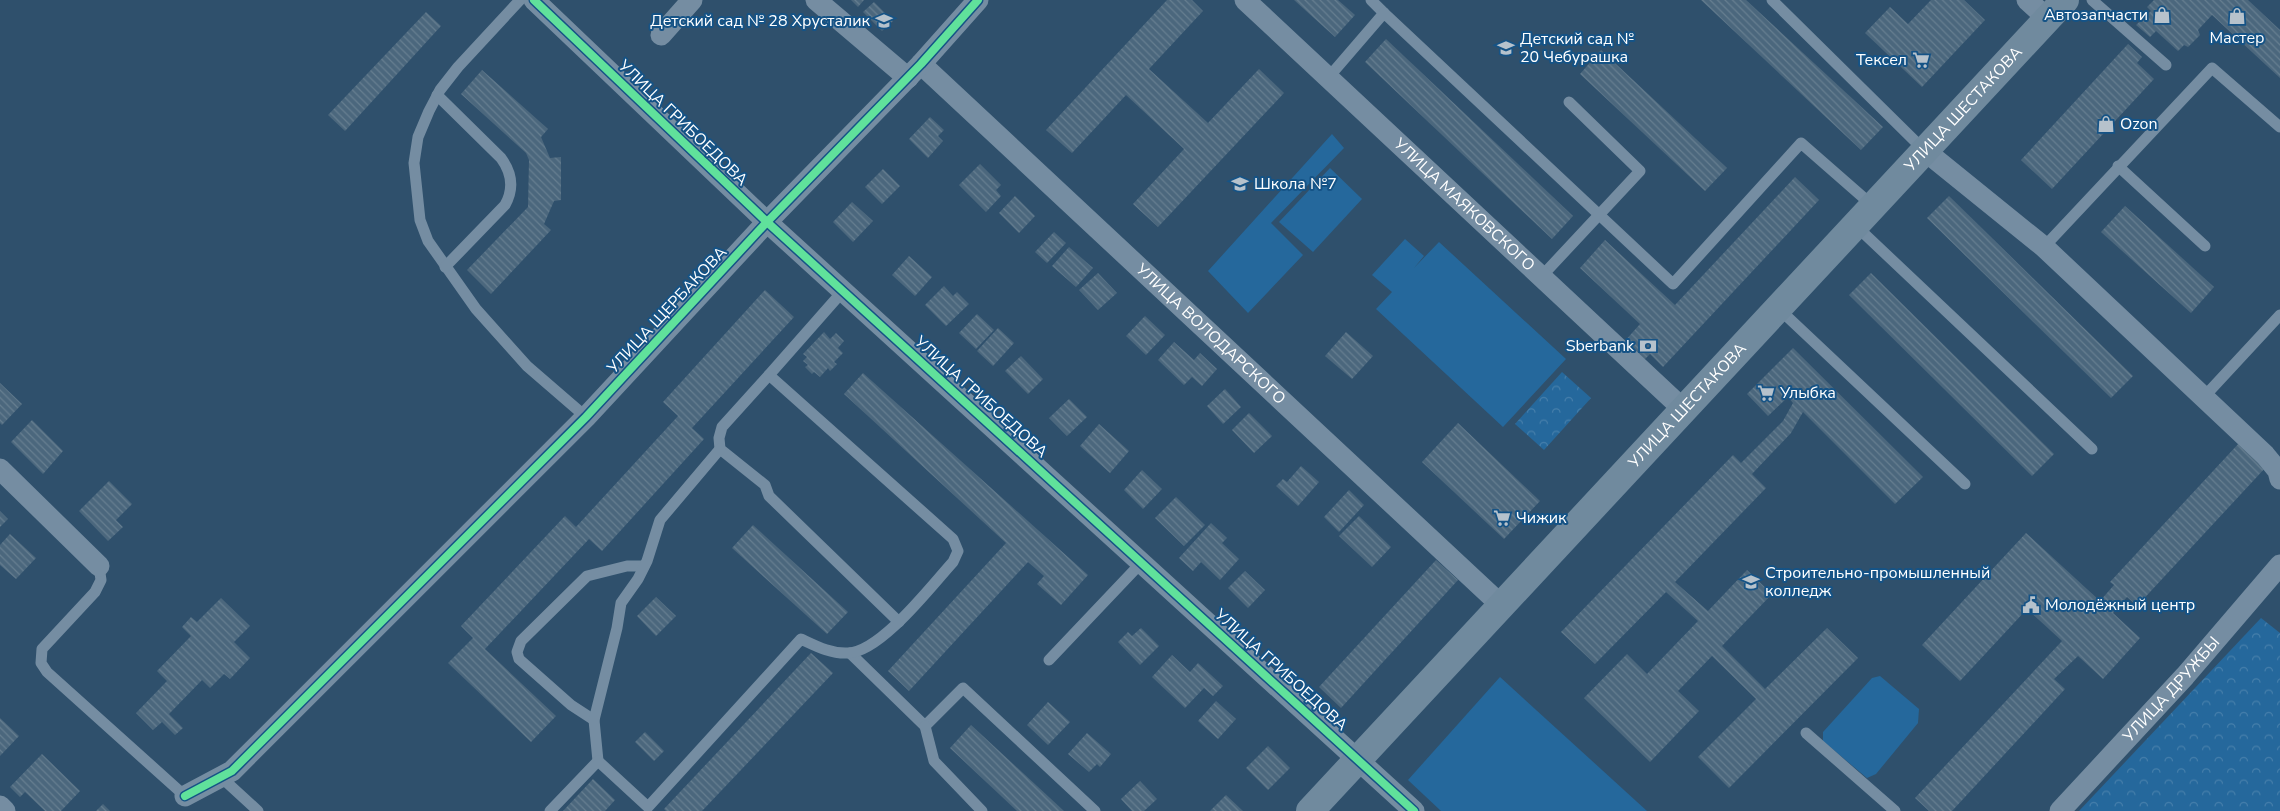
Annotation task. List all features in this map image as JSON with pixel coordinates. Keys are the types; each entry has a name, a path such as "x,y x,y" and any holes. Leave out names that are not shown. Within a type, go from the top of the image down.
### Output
{"main road":[{"name":"УЛИЦА ШЕСТАКОВА","path":"1310,811 2056,9"}],"street":[{"name":"УЛИЦА ГРИБОЕДОВА","path":"534,0 768,222 1414,811"},
{"path":"661,35 692,0"},
{"name":"УЛИЦА ВОЛОДАРСКОГО","path":"816,0 914,71 1501,604"},
{"name":"УЛИЦА ЩЕРБАКОВА","path":"185,796 232,771 586,417 768,222 914,71 978,0"},
{"name":"УЛИЦА МАЯКОВСКОГО","path":"1245,0 1683,409"},
{"path":"2028,0 2056,9"},
{"path":"1924,150 2044,247 2265,455 2278,471 2280,479"},
{"path":"0,469 99,566"},
{"name":"УЛИЦА ДРУЖБЫ","path":"2060,811 2185,676 2280,565"},
{"path":"0,806 5,811"}],"lane":[{"path":"520,0 458,66 437,96 418,137 414,163 420,220 428,241 476,309 527,366 586,417"},
{"path":"1371,0 1673,284 1800,143 1864,215 2092,449"},
{"path":"1772,0 1924,150"},
{"path":"2092,0 2166,65"},
{"path":"1328,78 1384,13"},
{"path":"2044,247 2212,68 2280,127"},
{"path":"437,96 501,158 508,168 511,183 510,195 505,205 446,268"},
{"path":"1541,277 1640,171 1569,102"},
{"path":"2118,166 2205,246"},
{"path":"770,375 953,539 958,551 954,562 899,622 870,646 850,653 824,650 801,640 648,809 598,761 594,720 617,628 621,603 644,566 660,520 720,449 719,438 722,428 843,291"},
{"path":"1778,308 1965,484"},
{"path":"2203,398 2280,315"},
{"path":"720,449 765,485 770,496 899,622"},
{"path":"1049,660 1142,562"},
{"path":"99,566 101,580 96,592 42,649 41,663 47,672 185,796"},
{"path":"594,720 571,705 519,659 517,652 520,641 587,576 627,566 644,566"},
{"path":"850,653 925,726 934,761 982,811"},
{"path":"925,726 963,688 1095,811"},
{"path":"1806,733 1896,811"},
{"path":"550,811 598,761"},
{"path":"222,778 258,811"}],"green space":[{"path":"1332,134 1344,148 1271,223 1303,255 1248,313 1208,271"},
{"path":"1330,168 1362,199 1313,252 1279,222"},
{"path":"1405,239 1424,256 1414,268 1439,242 1566,359 1503,427 1376,309 1392,292 1372,275"},
{"path":"1562,372 1591,398 1544,450 1515,424"},
{"path":"2261,618 2280,633 2280,811 2079,811"},
{"path":"1880,676 1919,709 1918,723 1876,774 1867,778 1823,741 1823,732 1872,678"},
{"path":"1500,677 1647,811 1441,811 1408,780"}],"building":[{"path":"851,0 864,0 858,7"},
{"path":"1167,0 1192,0 1203,11 1149,69 1208,123 1259,69 1284,93 1158,227 1133,204 1184,149 1126,95 1072,153 1046,130"},
{"path":"1294,0 1338,0 1355,15 1335,37"},
{"path":"1701,0 1746,0 1883,127 1861,150"},
{"name":"Тексел","path":"1931,0 1964,0 1985,20 1922,87 1865,33 1890,7 1908,24"},
{"path":"2154,0 2248,0 2280,30 2280,78 2212,15 2198,30 2200,35 2188,47 2184,45 2178,51 2156,31 2150,37 2136,25 2151,11 2147,7"},
{"path":"874,2 893,21 882,31 863,12"},
{"path":"426,12 441,26 345,131 328,115"},
{"path":"1386,39 1573,216 1552,239 1365,62"},
{"path":"2128,44 2142,57 2137,63 2154,79 2052,189 2021,160"},
{"path":"1601,50 1727,168 1705,191 1580,74"},
{"path":"482,70 548,129 541,137 550,158 561,157 561,200 554,201 544,224 551,230 491,294 467,270 528,207 529,160 526,153 461,94"},
{"path":"930,117 944,130 938,136 943,141 928,158 909,139"},
{"path":"980,164 1001,185 996,190 1001,196 986,212 959,185"},
{"path":"883,169 900,186 882,204 865,187"},
{"path":"1795,177 1819,200 1663,367 1650,354 1644,360 1624,342 1640,324 1580,268 1605,240 1675,305"},
{"path":"1015,196 1035,216 1019,233 999,213"},
{"path":"1949,196 2133,376 2111,398 1927,218"},
{"path":"852,202 873,221 853,242 833,222"},
{"path":"2125,206 2214,287 2191,313 2101,232"},
{"path":"1054,232 1066,243 1047,263 1035,252"},
{"path":"1069,247 1093,268 1076,287 1052,266"},
{"path":"909,256 932,277 915,296 892,275"},
{"path":"1098,273 1117,293 1098,310 1079,290"},
{"path":"1871,273 2054,454 2032,476 1849,295"},
{"path":"944,286 953,296 957,292 969,304 946,326 925,305"},
{"path":"765,290 794,317 692,428 704,439 602,551 589,539 485,649 556,716 531,742 448,663 473,638 461,626 565,516 576,527 678,416 663,402"},
{"path":"977,314 994,330 976,349 959,333"},
{"path":"1145,316 1165,335 1146,355 1126,336"},
{"path":"998,328 1014,343 993,366 977,351"},
{"path":"824,332 830,339 836,333 844,341 838,348 843,353 834,362 837,364 830,371 828,368 820,377 814,372 812,374 805,367 808,365 803,361 807,357 803,354"},
{"path":"1346,332 1373,356 1352,379 1325,356"},
{"path":"1174,342 1194,360 1200,353 1217,369 1202,386 1192,377 1184,385 1158,360"},
{"path":"1793,348 1923,477 1895,504 1803,412 1791,433 1752,474 1766,488 1675,582 1708,611 1747,570 1772,594 1722,646 1765,689 1827,628 1858,658 1729,788 1698,757 1756,699 1712,656 1678,691 1699,711 1650,762 1584,698 1627,654 1647,674 1698,621 1666,592 1595,664 1561,632 1733,455 1741,463 1783,421 1793,403 1788,397 1768,416 1747,394"},
{"path":"1021,356 1043,379 1028,394 1005,371"},
{"path":"863,373 1088,575 1061,605 1037,584 1044,576 1028,562 909,691 888,671 1006,543 844,394"},
{"path":"0,383 22,404 2,425 0,423"},
{"path":"1225,389 1241,407 1223,424 1207,406"},
{"path":"1069,399 1087,417 1067,436 1049,418"},
{"path":"1249,413 1272,436 1254,453 1232,430"},
{"path":"32,420 63,451 43,474 11,442"},
{"path":"1458,423 1540,501 1504,539 1422,462"},
{"path":"1099,424 1129,451 1110,473 1080,446"},
{"path":"2240,442 2267,466 2137,606 2127,597 2113,613 2140,638 2103,679 2078,656 2054,679 2065,689 1952,811 1929,811 1915,798 2062,641 2027,609 1960,681 1922,645 2026,533 2100,601 2114,585 2110,582"},
{"path":"1301,466 1319,482 1298,506 1276,486 1283,479 1287,482"},
{"path":"1142,470 1162,489 1143,509 1124,490"},
{"path":"109,481 132,504 116,520 123,527 108,541 79,511"},
{"path":"1349,490 1364,505 1339,532 1324,517"},
{"path":"1176,497 1205,525 1184,546 1155,518"},
{"path":"0,511 8,519 0,527"},
{"path":"1359,516 1391,547 1372,567 1339,536"},
{"path":"1211,523 1227,538 1222,543 1239,559 1220,580 1201,562 1193,571 1179,558"},
{"path":"753,525 848,612 827,634 732,548"},
{"path":"10,534 36,558 16,579 0,565 0,545"},
{"path":"1436,560 1458,580 1341,708 1319,687"},
{"path":"1245,571 1265,590 1248,608 1228,588"},
{"path":"656,597 676,616 656,636 637,616"},
{"path":"221,598 250,626 234,642 250,658 230,679 224,674 210,688 202,680 169,714 183,728 175,735 162,722 153,730 136,713 167,681 157,671 191,636 182,627 191,617 197,622"},
{"path":"1141,628 1159,646 1140,665 1118,642 1128,632 1132,636"},
{"path":"811,653 833,673 702,811 666,811 664,809"},
{"path":"1172,655 1190,672 1198,663 1223,686 1213,696 1204,688 1185,708 1152,677"},
{"path":"1216,701 1236,719 1218,739 1198,721"},
{"path":"1048,702 1070,722 1048,745 1027,725"},
{"path":"0,718 19,736 0,756"},
{"path":"971,725 1064,811 1017,811 950,748"},
{"path":"645,732 664,751 654,761 635,742"},
{"path":"1087,733 1111,754 1100,767 1097,764 1089,772 1068,754"},
{"path":"1268,746 1290,768 1268,790 1246,768"},
{"path":"42,754 80,791 61,811 45,811 25,792 20,797 10,787"},
{"path":"593,779 615,800 605,811 563,811"},
{"path":"1140,781 1157,799 1144,811 1132,811 1121,799"},
{"path":"1226,795 1243,811 1210,811"},
{"path":"103,804 110,811 96,811"}],"cycle path":[{"path":"534,0 767,222 1414,811"},
{"path":"185,796 232,771 586,417 767,222 921,64 978,0"}],"place":[{"name":"Автозапчасти","path":"2162,15"},
{"name":"Мастер","path":"2237,16"},
{"name":"Детский сад № 28 Хрусталик","path":"884,21"},
{"name":"Детский сад № 20 Чебурашка","path":"1506,48"},
{"name":"Тексел","path":"1921,60"},
{"name":"Ozon","path":"2106,124"},
{"name":"Школа №7","path":"1240,184"},
{"name":"Sberbank","path":"1648,346"},
{"name":"Улыбка","path":"1766,393"},
{"name":"Чижик","path":"1502,518"},
{"name":"Строительно-промышленный колледж","path":"1751,582"},
{"name":"Молодёжный центр","path":"2031,605"}]}
